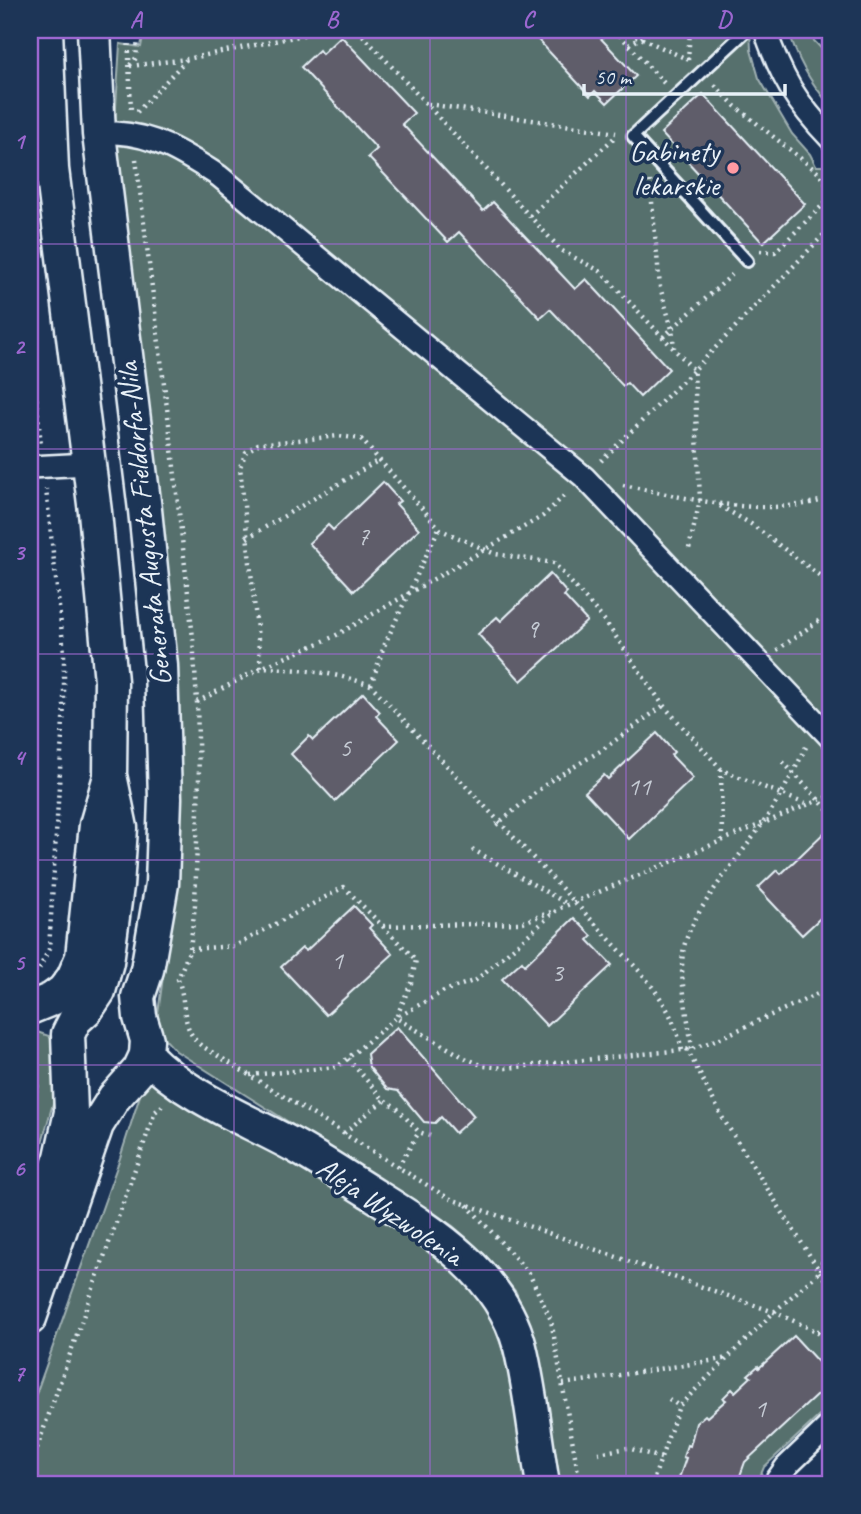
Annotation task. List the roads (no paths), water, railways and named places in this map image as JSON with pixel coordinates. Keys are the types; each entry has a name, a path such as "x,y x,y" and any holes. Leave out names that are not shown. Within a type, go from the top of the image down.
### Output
{"main road":[{"name":"Generała Augusta Fieldorfa-Nila","path":"30,1245 61,1157 71,1112 68,1034 99,990 107,962 121,828 110,775 111,681 89,464 41,166 46,30"},
{"name":"Generała Augusta Fieldorfa-Nila","path":"94,30 99,134 142,483 161,666 165,799 162,884 147,970 138,997 140,1017 147,1040 146,1055"},
{"path":"30,1009 63,991 73,978 82,957 96,825 110,775"},
{"path":"30,1009 81,1014 102,1004 118,1006 140,1017"},
{"path":"30,1318 97,1125 114,1098 139,1070 146,1055"},
{"name":"Aleja Wyzwolenia","path":"146,1055 161,1071 228,1114 295,1146 428,1229 478,1273 500,1300 520,1347 543,1484"}],"street":[{"path":"765,30 789,88 810,117 831,139"},
{"path":"125,134 160,142 219,176 584,477 825,731"},
{"path":"39,466 89,464"},
{"path":"774,1484 786,1467 831,1424"}],"lane":[{"path":"747,30 633,136 747,261"}],"place":[{"name":"Gabinety lekarskie","path":"733,168"}]}
